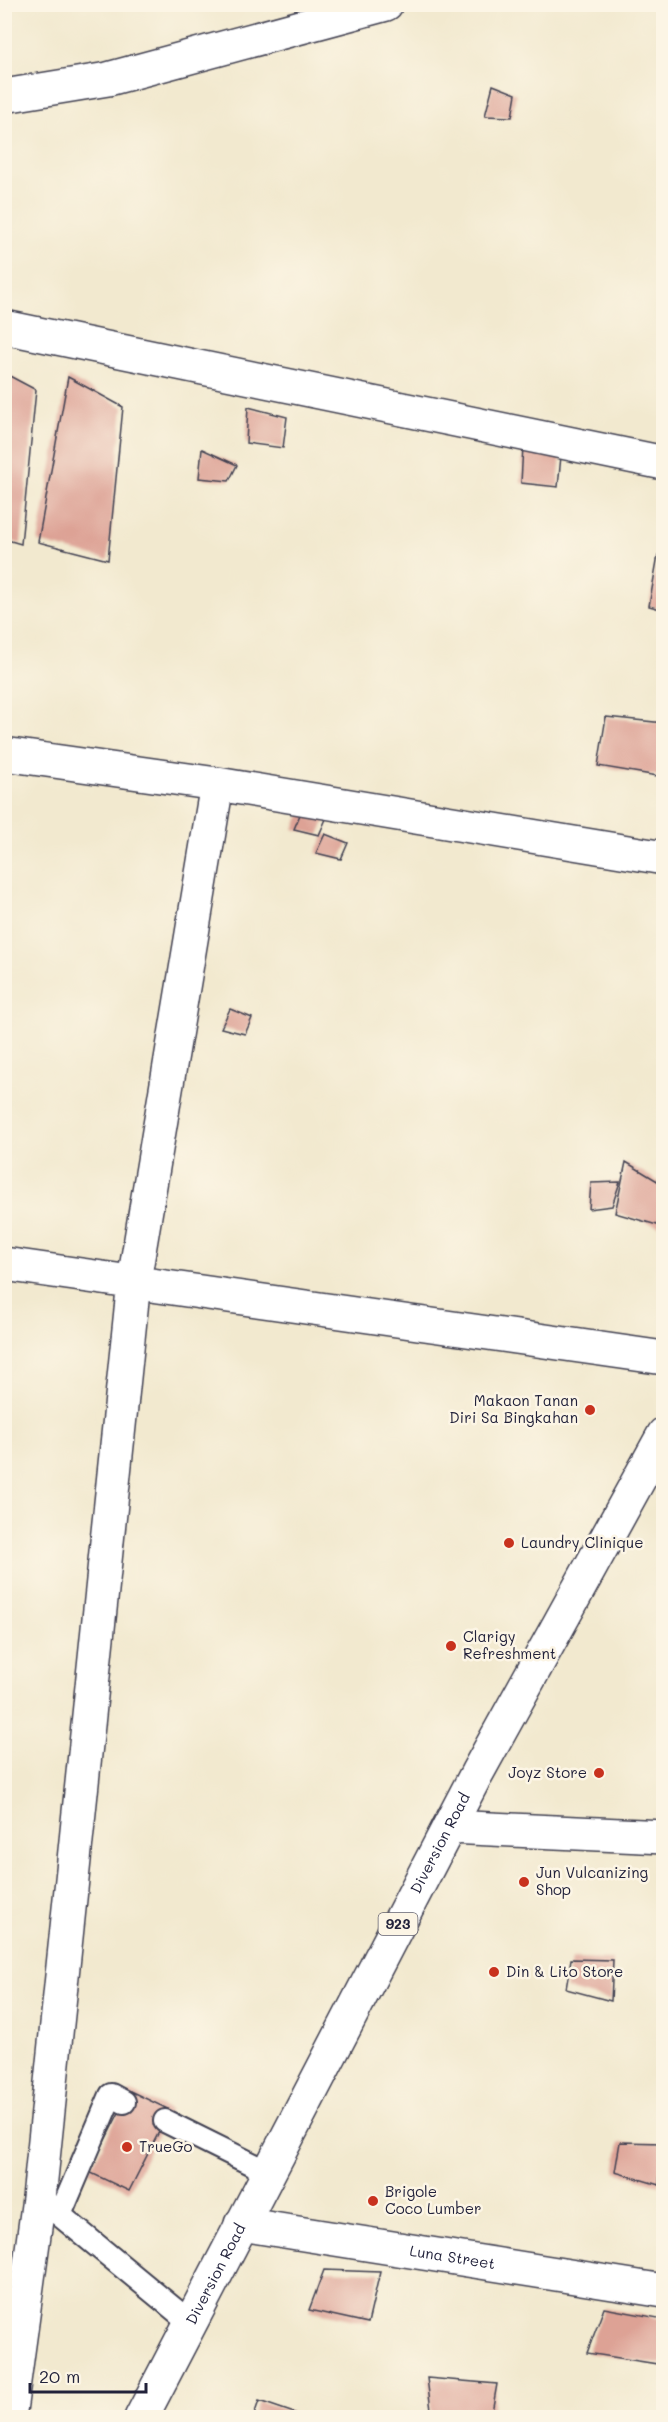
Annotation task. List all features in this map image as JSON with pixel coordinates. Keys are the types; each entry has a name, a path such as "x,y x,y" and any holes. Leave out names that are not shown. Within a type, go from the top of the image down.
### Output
{"main road":[{"path":"4,96 108,79 387,4"},
{"path":"4,327 663,463"},
{"path":"4,754 217,784 663,858"},
{"path":"9,2418 49,2207 134,1281 217,784"},
{"path":"4,1264 663,1358"},
{"name":"Diversion Road","path":"141,2418 449,1827 663,1434"},
{"path":"449,1827 663,1837"},
{"name":"Luna Street","path":"241,2224 663,2291"}],"lane":[{"path":"124,2102 111,2095 49,2207 191,2322"},
{"path":"165,2121 268,2172"}],"building":[{"path":"493,85 516,94 512,117 485,116"},
{"path":"4,373 36,390 21,544 4,539"},
{"path":"68,377 123,407 108,560 38,542"},
{"path":"248,407 287,417 283,448 246,443"},
{"path":"523,446 561,456 558,487 521,483"},
{"path":"202,449 237,465 229,481 199,478"},
{"path":"658,555 664,557 664,610 649,606"},
{"path":"606,717 664,723 664,777 598,766"},
{"path":"302,810 326,819 319,835 294,829"},
{"path":"325,834 348,843 341,859 316,853"},
{"path":"230,1009 252,1018 245,1034 221,1028"},
{"path":"626,1162 664,1185 664,1227 615,1213"},
{"path":"620,1182 612,1206 589,1209 591,1183"},
{"path":"571,1959 613,1960 611,2001 566,1989"},
{"name":"TrueGo","path":"130,2091 170,2110 129,2191 89,2172"},
{"path":"620,2142 662,2143 659,2185 615,2172"},
{"path":"324,2270 380,2272 368,2323 309,2310"},
{"path":"604,2308 664,2319 664,2365 587,2353"},
{"path":"427,2378 497,2384 491,2418 432,2418"},
{"path":"259,2401 306,2417 306,2418 253,2418"}],"place":[{"name":"Makaon Tanan Diri Sa Bingkahan","path":"590,1410"},
{"name":"Laundry Clinique","path":"509,1543"},
{"name":"Clarigy Refreshment","path":"451,1646"},
{"name":"Joyz Store","path":"599,1773"},
{"name":"Jun Vulcanizing Shop","path":"524,1882"},
{"name":"Din & Lito Store","path":"494,1972"},
{"name":"TrueGo","path":"127,2147"},
{"name":"Brigole Coco Lumber","path":"373,2201"}]}
